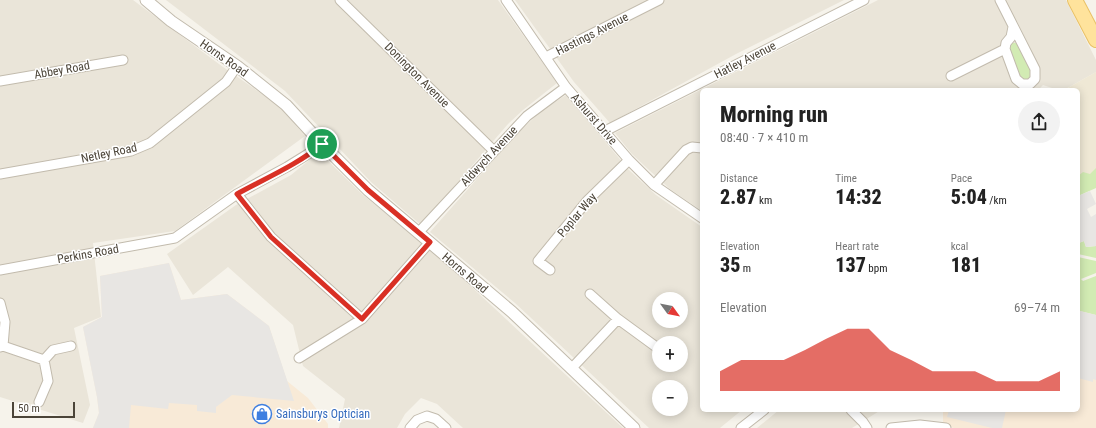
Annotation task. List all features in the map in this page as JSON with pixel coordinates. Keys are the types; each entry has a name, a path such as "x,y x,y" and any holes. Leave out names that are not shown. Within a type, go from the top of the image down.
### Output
{"main road":[{"path":"1076,0 1096,40"}],"street":[{"name":"Horns Road","path":"146,0 171,22 237,66 286,105 368,190 512,312 634,428"},
{"name":"Donington Avenue","path":"340,0 494,151"},
{"name":"Ashurst Drive","path":"506,0 566,87 629,160 654,185 700,217"},
{"name":"Hastings Avenue","path":"546,57 659,0"},
{"name":"Hatley Avenue","path":"606,132 609,129 864,0"},
{"path":"1000,0 1035,70 1036,79 1030,84 1022,84 1016,79 1005,48 1006,43 1011,37 1013,27"},
{"path":"951,76 1005,48"},
{"name":"Abbey Road","path":"0,81 123,60"},
{"name":"Netley Road","path":"0,174 131,151 150,143 226,82 237,66"},
{"name":"Aldwych Avenue","path":"418,233 526,116 566,87"},
{"path":"322,144 287,167 237,194 271,237 362,319"},
{"path":"654,185 686,150 692,147 700,148"},
{"name":"Poplar Way","path":"550,270 538,261 587,201 629,160"},
{"name":"Perkins Road","path":"0,270 175,238 237,194"},
{"path":"299,358 362,319 430,242"},
{"path":"590,294 618,319 652,344"},
{"path":"0,303 5,322 1,346 44,360"},
{"path":"571,369 618,319"},
{"path":"44,360 53,350 71,346"},
{"path":"39,402 48,381 44,360"},
{"path":"741,428 761,412"},
{"path":"853,412 867,428"},
{"path":"410,428 417,420 427,416 436,419 446,428"},
{"path":"891,428 920,425 945,428"}],"shaded area":[{"path":"0,0 133,0 223,67 278,105 305,136 175,231 93,243 101,317 74,328 90,405 83,423 0,397"},
{"path":"166,0 498,0 557,83 508,124 421,225 371,182 285,91"},
{"path":"515,0 844,0 736,54 610,123 574,82"},
{"path":"878,0 1066,0 1096,60 1096,72 1068,88 1052,88 1043,85 1040,88 704,88"},
{"path":"1096,72 1096,184 1080,191 1080,88 1068,88"},
{"path":"700,90 700,210 670,189 650,171 631,153 615,133"},
{"path":"566,95 629,170 656,195 700,226 700,412 740,412 720,428 649,428 515,303 430,232 513,138 541,111"},
{"path":"319,152 363,195 434,252 623,428 463,428 437,404 421,398 405,414 397,428 339,428 345,399 303,366 293,325 228,267 193,295 167,254 236,205 291,175"},
{"path":"1090,191 1096,204 1087,209 1091,217 1096,214 1096,246 1086,247 1084,241 1080,242 1080,195"},
{"path":"169,263 181,300 227,294 269,326 287,381 308,398 328,424 328,428 93,428 99,413 83,327 102,317 100,276"},
{"path":"169,263 181,300 227,294 269,326 294,401 232,395 216,407 216,413 197,411 197,405 169,403 168,409 131,405 129,428 93,428 99,413 83,327 102,317 100,276"},
{"path":"1080,311 1096,315 1096,428 954,428 943,425 943,412 1080,412"},
{"path":"1080,311 1096,315 1096,380 1093,379 1093,382 1080,379"},
{"path":"777,412 878,412 852,428 757,428"},
{"path":"948,412 1006,412 1002,428 992,428 947,417"}],"green space":[{"path":"1012,43 1019,44 1033,74 1027,81 1019,78 1009,49"},
{"path":"1096,168 1096,188 1080,195 1080,174 1083,172 1090,174"},
{"path":"1084,241 1086,247 1096,246 1096,258 1080,254 1080,243"},
{"path":"1080,257 1096,261 1096,273 1081,279 1083,281 1096,276 1096,315 1080,311"}],"place":[{"name":"Sainsburys Optician","path":"262,414"}],"route":[{"path":"322,144 368,190 430,242 362,319 271,237 237,194 287,167 322,144"}]}
